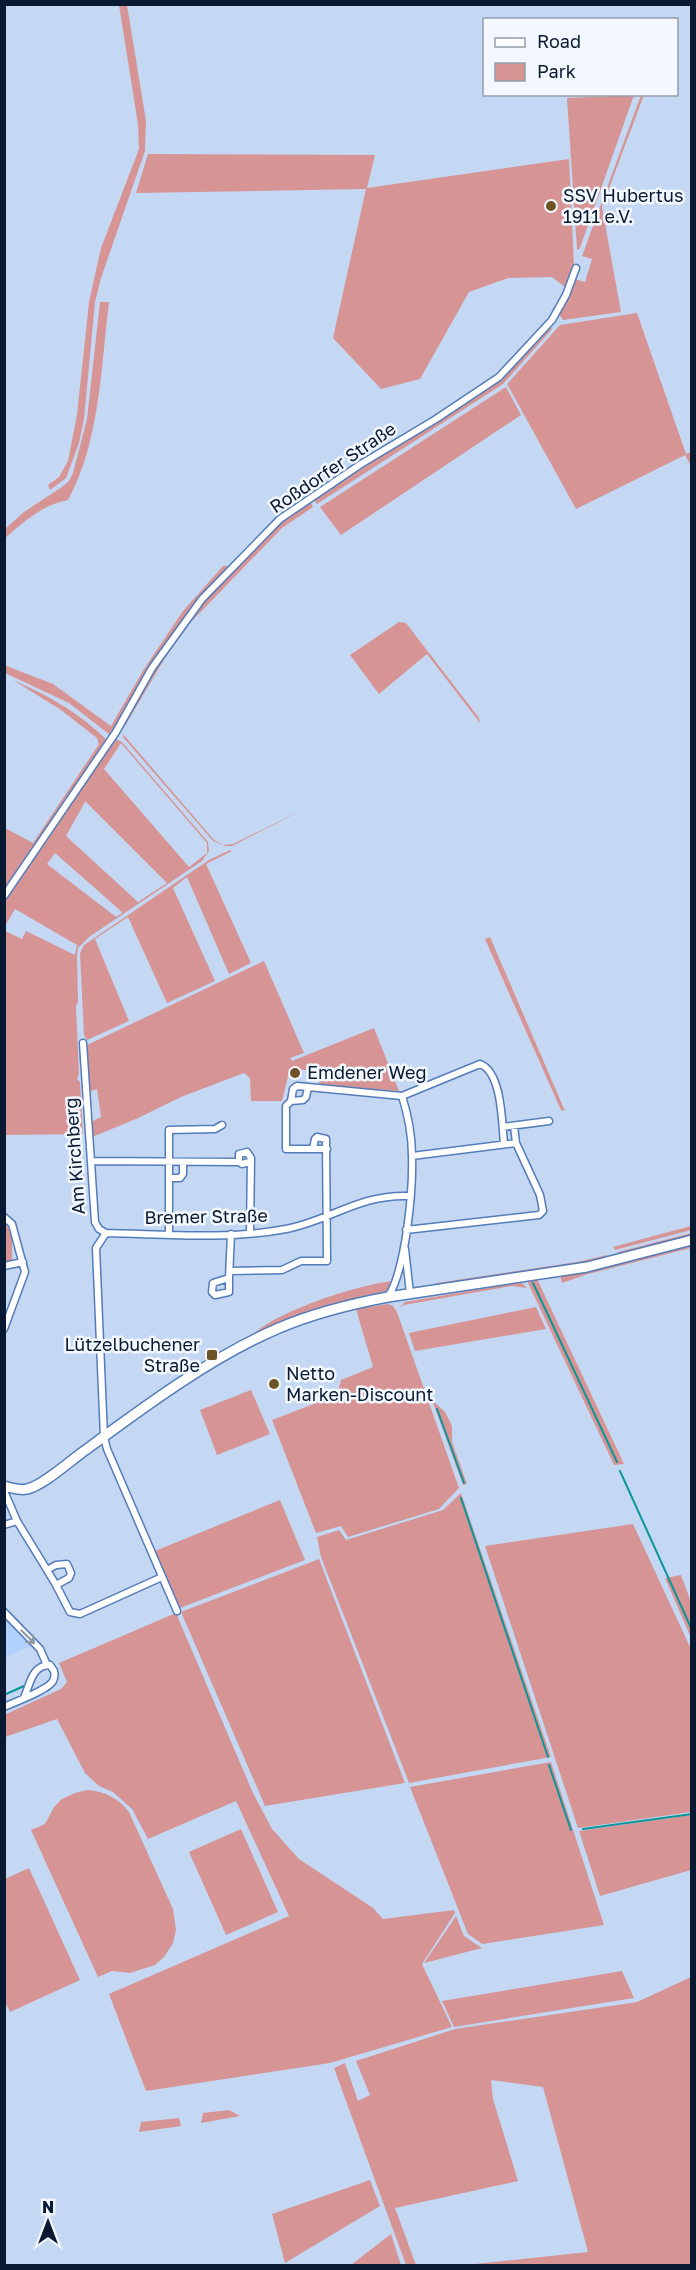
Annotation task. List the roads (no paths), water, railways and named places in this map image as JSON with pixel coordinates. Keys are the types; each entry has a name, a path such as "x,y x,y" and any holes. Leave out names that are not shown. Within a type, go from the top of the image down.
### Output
{"main road":[{"path":"4,1486 22,1490 38,1485 213,1363 261,1335 317,1314 410,1293 587,1267 692,1240"}],"street":[{"name":"Roßdorfer Straße","path":"4,896 116,732 152,668 202,599 280,519 361,464 499,377 552,320 566,295 576,268"},
{"name":"Am Kirchberg","path":"83,1043 95,1222 99,1229 106,1233 96,1248 104,1437 107,1449 177,1611"},
{"path":"327,1149 286,1149 286,1106 291,1101 293,1089 297,1086 402,1096 480,1064 489,1068 498,1090 504,1144"},
{"path":"291,1101 303,1100 308,1087"},
{"path":"388,1297 395,1286 410,1196 412,1156 402,1096"},
{"path":"503,1127 549,1121"},
{"path":"169,1234 170,1130 215,1129 222,1125"},
{"path":"406,1230 539,1215 543,1210 543,1204 516,1143 514,1126"},
{"path":"231,1271 282,1270 301,1261 327,1261 326,1139 322,1136 315,1139 313,1149"},
{"path":"412,1156 516,1143"},
{"path":"239,1162 239,1154 243,1151 250,1154 250,1233"},
{"path":"91,1161 239,1162 242,1164 249,1162"},
{"path":"169,1178 180,1178 183,1174 183,1162"},
{"name":"Bremer Straße","path":"106,1233 250,1233 288,1228 380,1197 410,1196"},
{"path":"4,1217 12,1224 23,1262 24,1277 4,1329"},
{"path":"229,1278 231,1234"},
{"path":"404,1240 410,1293"},
{"path":"4,1266 23,1262"},
{"path":"4,1491 17,1521 70,1612 80,1614 162,1577"},
{"path":"4,1525 17,1521"},
{"path":"47,1570 62,1563 67,1564 70,1568 69,1578 56,1585"},
{"path":"4,1612 40,1649 47,1665"},
{"path":"4,1707 24,1698 49,1685 54,1679 53,1667 40,1666 35,1671 24,1698"}],"waterway":[{"path":"533,1283 617,1462"},
{"path":"437,1409 464,1483"},
{"path":"620,1471 692,1630"},
{"path":"461,1498 548,1757"},
{"path":"4,1695 24,1686"},
{"path":"549,1765 571,1830"},
{"path":"583,1829 692,1814"}],"place":[{"name":"SSV Hubertus 1911 e.V.","path":"551,206"},
{"name":"Emdener Weg","path":"295,1073"},
{"name":"Lützelbuchener Straße","path":"212,1355"},
{"name":"Netto Marken-Discount","path":"274,1384"}]}
